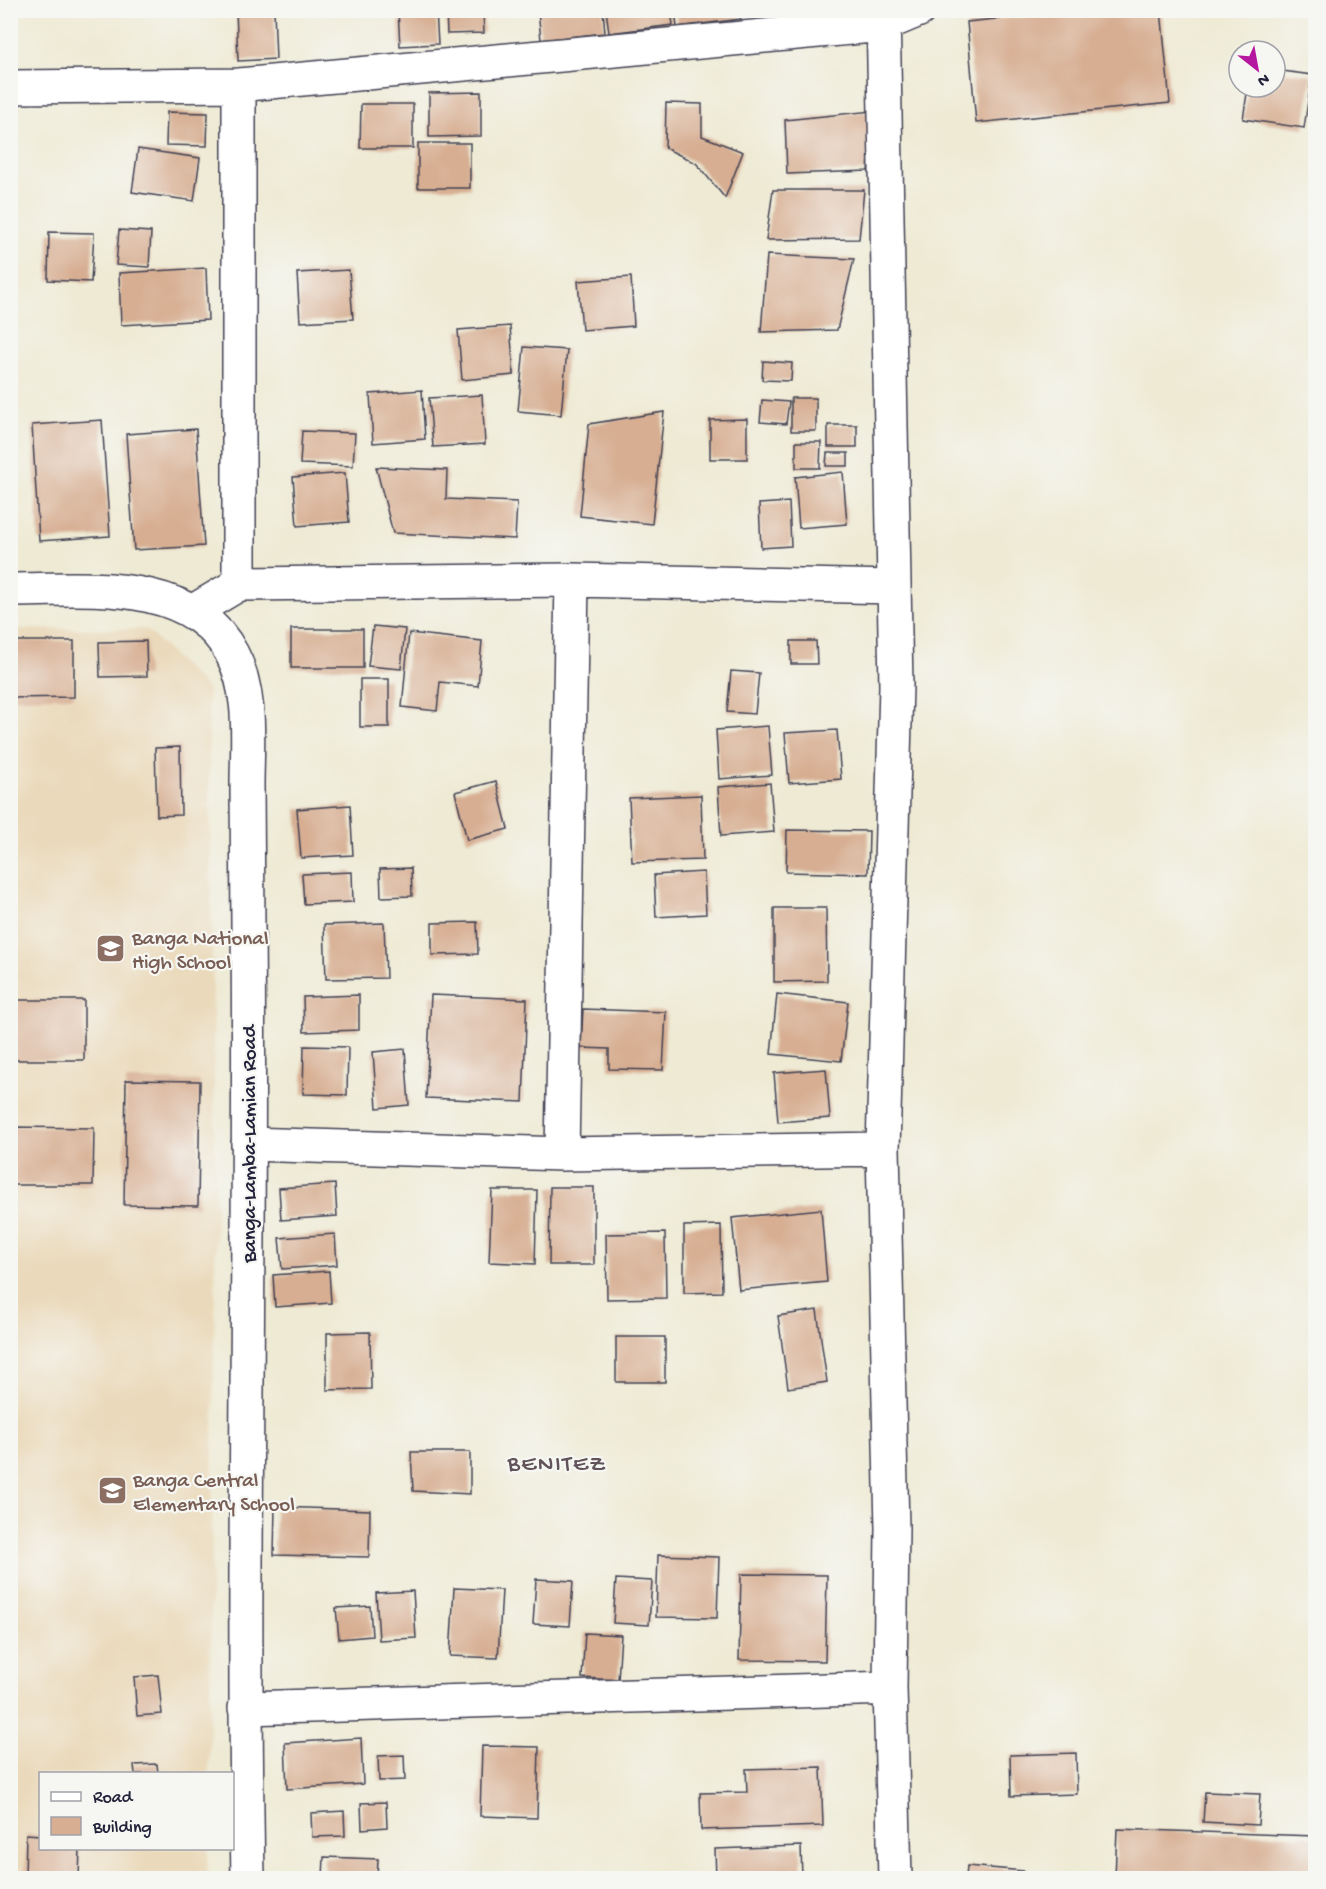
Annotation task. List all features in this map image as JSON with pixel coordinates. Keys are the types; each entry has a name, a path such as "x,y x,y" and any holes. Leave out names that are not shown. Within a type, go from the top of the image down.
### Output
{"street":[{"path":"10,87 239,86 883,18 919,10"},
{"path":"883,18 896,686 883,1149 892,1528 890,1688 895,1878"},
{"path":"239,86 239,584"},
{"path":"192,612 239,584 572,580 894,587"},
{"path":"562,1154 572,580"},
{"name":"Banga-Lamba-Lamian Road","path":"10,590 146,594 192,612 214,631 232,653 241,679 245,703 248,1144 245,1708 248,1878"},
{"path":"248,1144 562,1154 883,1149"},
{"path":"245,1708 890,1688"}],"shaded area":[{"path":"10,629 146,629 208,690 216,1209 209,1772 39,1772 39,1850 208,1850 208,1878 11,1878"}],"building":[{"path":"236,10 274,10 276,59 238,61"},
{"path":"398,10 436,10 438,44 400,46"},
{"path":"446,10 483,10 484,33 447,34"},
{"path":"538,10 603,10 605,33 541,40"},
{"path":"606,10 671,10 673,25 609,33"},
{"path":"675,10 740,10 741,19 677,27"},
{"path":"1084,10 1161,10 1170,103 976,123 967,22"},
{"path":"1287,72 1312,75 1304,128 1243,119 1246,99 1287,99"},
{"path":"481,92 481,136 429,137 429,93"},
{"path":"666,103 702,104 702,136 743,152 725,198 696,163 665,148"},
{"path":"361,104 413,104 413,148 360,148"},
{"path":"10,110 17,110 16,151 10,151"},
{"path":"872,111 868,171 787,174 785,120"},
{"path":"167,112 208,113 207,146 166,145"},
{"path":"418,143 470,143 470,188 418,188"},
{"path":"138,149 200,158 194,201 132,192"},
{"path":"773,190 864,190 859,239 766,240"},
{"path":"119,230 151,232 149,267 116,265"},
{"path":"49,232 94,233 91,282 48,280"},
{"path":"767,255 854,259 837,330 761,332"},
{"path":"206,268 208,320 121,325 119,273"},
{"path":"349,270 353,319 300,322 297,273"},
{"path":"631,277 634,326 582,330 578,281"},
{"path":"510,326 514,375 462,380 458,330"},
{"path":"524,347 567,350 561,415 518,411"},
{"path":"763,361 792,363 791,381 762,380"},
{"path":"422,390 425,439 373,443 370,394"},
{"path":"482,395 485,444 433,447 429,398"},
{"path":"791,398 816,398 816,431 791,431"},
{"path":"762,400 789,402 786,424 760,422"},
{"path":"664,412 652,524 580,516 589,424"},
{"path":"747,419 747,459 710,459 710,420"},
{"path":"102,420 110,536 39,541 32,425"},
{"path":"828,425 857,425 857,447 828,447"},
{"path":"196,429 204,546 134,550 126,434"},
{"path":"302,431 355,433 353,466 300,464"},
{"path":"796,442 821,442 820,468 796,468"},
{"path":"827,453 848,453 848,466 826,466"},
{"path":"376,467 447,470 446,499 517,502 515,539 393,533"},
{"path":"843,472 847,524 799,528 795,477"},
{"path":"345,473 349,522 297,526 293,477"},
{"path":"789,502 791,546 761,548 759,504"},
{"path":"373,626 405,629 401,669 368,666"},
{"path":"291,629 363,629 363,668 291,668"},
{"path":"409,633 482,641 478,686 440,682 437,711 402,707"},
{"path":"10,641 74,641 74,697 10,698"},
{"path":"146,641 147,676 100,677 99,642"},
{"path":"791,641 816,641 817,664 791,664"},
{"path":"731,671 759,673 755,714 727,712"},
{"path":"360,679 389,679 389,727 360,727"},
{"path":"768,726 772,775 719,779 716,730"},
{"path":"837,730 841,779 789,783 785,733"},
{"path":"180,747 181,815 157,816 155,748"},
{"path":"496,781 508,829 467,840 455,792"},
{"path":"770,783 774,832 721,836 718,787"},
{"path":"701,795 703,860 632,862 629,798"},
{"path":"350,805 353,855 301,858 297,809"},
{"path":"787,830 869,831 868,874 786,872"},
{"path":"411,868 412,896 381,897 380,869"},
{"path":"352,872 353,902 304,904 302,874"},
{"path":"704,872 706,914 656,917 654,875"},
{"path":"774,908 826,908 827,981 774,982"},
{"path":"477,922 478,954 432,955 432,923"},
{"path":"384,923 386,978 326,979 324,925"},
{"path":"777,994 848,1002 841,1061 771,1054"},
{"path":"359,995 359,1030 304,1032 303,997"},
{"path":"431,995 527,999 523,1102 426,1098"},
{"path":"10,1000 84,1000 84,1060 10,1060"},
{"path":"583,1009 666,1012 663,1070 609,1069 609,1049 581,1048"},
{"path":"304,1046 348,1047 347,1095 303,1094"},
{"path":"405,1049 409,1105 377,1108 373,1052"},
{"path":"826,1069 830,1118 778,1122 774,1073"},
{"path":"126,1080 200,1081 198,1206 124,1205"},
{"path":"10,1127 94,1128 93,1185 10,1185"},
{"path":"335,1184 337,1216 281,1220 279,1188"},
{"path":"550,1187 594,1187 594,1265 549,1265"},
{"path":"492,1190 537,1190 535,1264 489,1262"},
{"path":"821,1209 827,1282 739,1290 732,1218"},
{"path":"721,1225 722,1292 684,1293 684,1226"},
{"path":"665,1233 666,1298 607,1299 606,1234"},
{"path":"335,1234 337,1265 282,1269 279,1238"},
{"path":"329,1271 331,1303 275,1307 273,1275"},
{"path":"817,1310 827,1382 788,1388 778,1316"},
{"path":"370,1332 371,1389 327,1390 327,1333"},
{"path":"616,1337 665,1337 665,1382 616,1382"},
{"path":"411,1452 470,1452 470,1494 413,1491"},
{"path":"275,1507 370,1510 369,1557 274,1555"},
{"path":"658,1555 719,1557 717,1618 656,1617"},
{"path":"741,1574 827,1575 825,1661 739,1660"},
{"path":"536,1579 573,1581 570,1626 533,1624"},
{"path":"616,1579 652,1581 649,1625 613,1623"},
{"path":"454,1588 502,1590 498,1658 450,1656"},
{"path":"413,1591 416,1638 379,1640 376,1593"},
{"path":"370,1606 372,1636 339,1639 336,1608"},
{"path":"585,1633 621,1635 618,1680 582,1678"},
{"path":"158,1675 162,1714 137,1716 134,1677"},
{"path":"361,1738 363,1784 287,1789 285,1743"},
{"path":"482,1746 539,1747 537,1818 480,1816"},
{"path":"1076,1753 1077,1794 1011,1796 1010,1755"},
{"path":"404,1755 405,1780 379,1781 378,1756"},
{"path":"157,1764 158,1772 135,1772 134,1765"},
{"path":"821,1767 823,1826 701,1830 700,1793 747,1792 746,1769"},
{"path":"1205,1792 1260,1794 1258,1825 1203,1822"},
{"path":"386,1802 387,1827 362,1829 361,1803"},
{"path":"344,1811 345,1836 312,1837 311,1813"},
{"path":"1117,1829 1316,1836 1316,1878 1115,1878"},
{"path":"26,1834 39,1835 39,1850 80,1850 79,1878 25,1878"},
{"path":"801,1846 802,1878 716,1878 715,1849"},
{"path":"324,1857 378,1859 377,1878 323,1878"},
{"path":"967,1866 1024,1871 1023,1878 966,1878"}],"place":[{"name":"Banga National High School","path":"111,949"},
{"name":"Banga Central Elementary School","path":"112,1491"}],"district":[{"name":"BENITEZ","path":"557,1462"}]}
